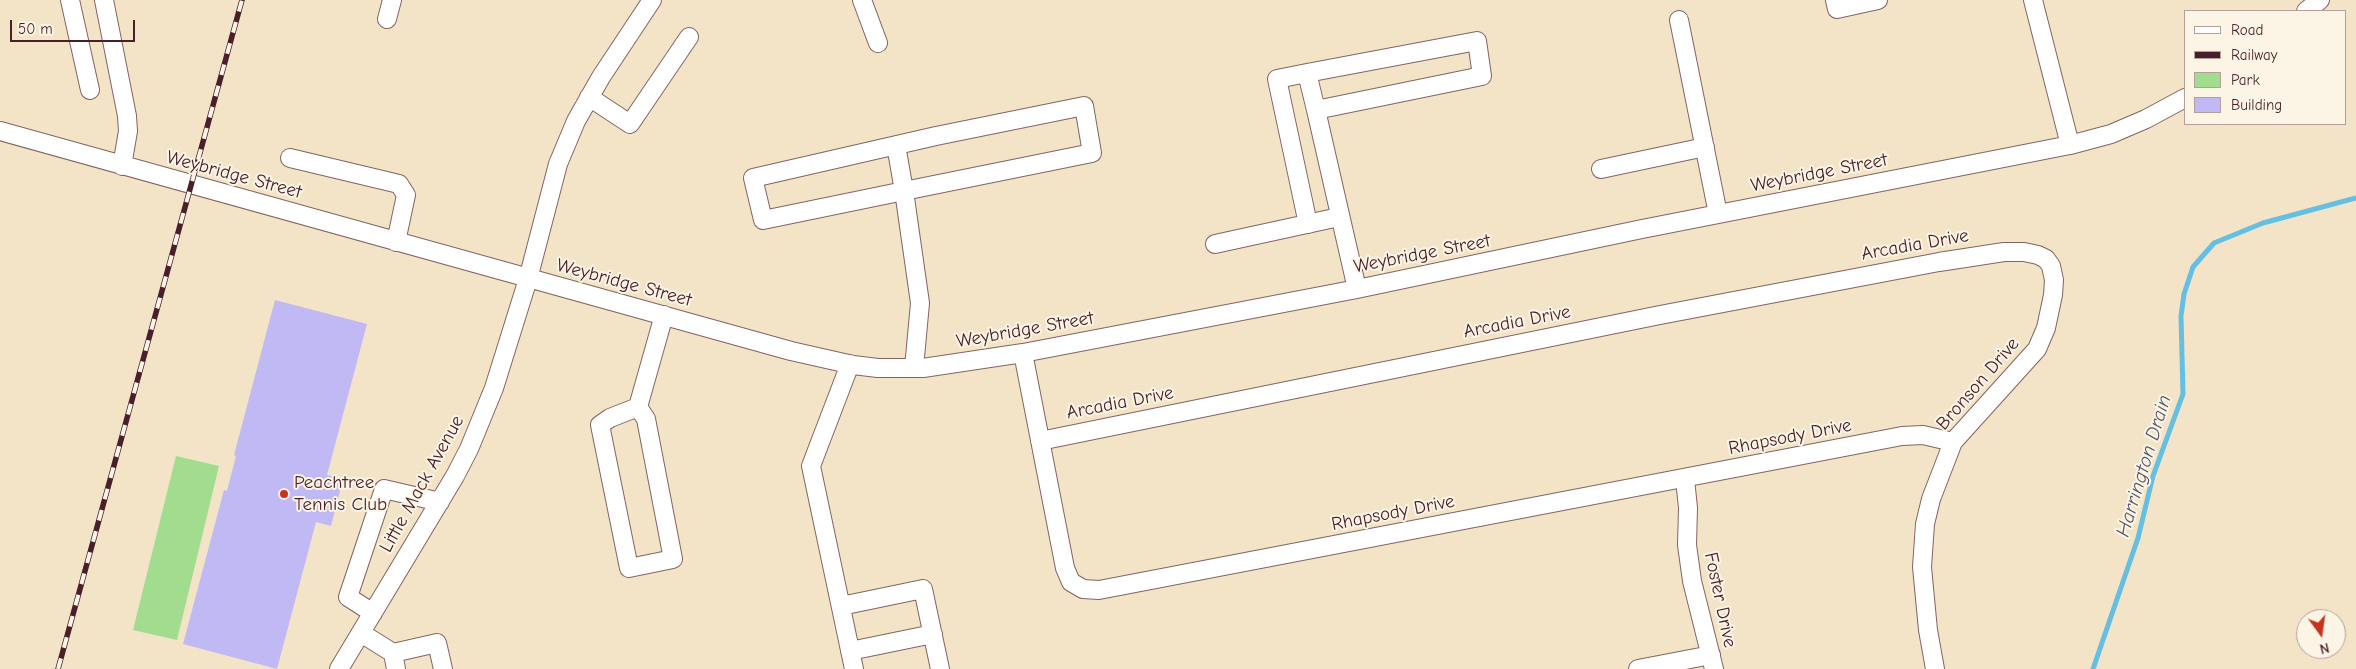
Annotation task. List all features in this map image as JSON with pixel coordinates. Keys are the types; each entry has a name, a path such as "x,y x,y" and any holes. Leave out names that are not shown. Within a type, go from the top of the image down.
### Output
{"street":[{"path":"70,0 90,90"},
{"path":"104,0 127,116 128,131 122,166"},
{"path":"387,19 392,0"},
{"path":"862,0 878,43"},
{"path":"1835,0 1837,9 1878,0"},
{"path":"2033,0 2070,145"},
{"path":"2307,10 2320,0"},
{"name":"Little Mack Avenue","path":"339,669 455,476 480,422 528,279 558,164 576,121 589,97 649,1"},
{"path":"1679,20 1718,214"},
{"path":"589,97 630,124 689,37"},
{"path":"1308,224 1278,79 1477,41 1482,76 1316,110"},
{"path":"1307,73 1357,289"},
{"name":"Weybridge Street","path":"0,131 528,279 850,364 878,368 914,368 946,366 1023,353 1357,289 1718,214 2070,145 2111,134 2146,119 2184,99"},
{"path":"1084,106 1092,153 904,191 763,220 753,178 896,145 1084,106"},
{"path":"896,145 920,303 914,368"},
{"path":"1601,169 1705,147"},
{"path":"290,158 399,184 406,196 396,242"},
{"path":"1214,244 1339,217"},
{"name":"Arcadia Drive","path":"1040,441 1650,317 1940,262 2004,252"},
{"name":"Bronson Drive","path":"1935,669 1923,586 1922,548 1931,499 1953,442 2037,349 2046,328 2054,295 2051,266 2046,259 2024,252 2004,252"},
{"path":"638,407 664,315"},
{"name":"Rhapsody Drive","path":"1023,353 1065,568 1071,582 1083,589 1109,588 1902,436 1923,434 1953,442"},
{"path":"850,364 811,466 854,669"},
{"path":"638,407 646,418 673,559 629,568 600,425 610,418 638,407"},
{"name":"Foster Drive","path":"1685,479 1688,508 1687,546 1692,582 1712,662"},
{"path":"373,613 348,597 384,489 440,502"},
{"path":"841,606 923,589 940,669"},
{"path":"361,633 394,661 437,643 443,669"},
{"path":"850,651 933,634"},
{"path":"1638,669 1712,662"}],"green space":[{"path":"176,456 219,466 177,640 133,630"}],"building":[{"path":"275,300 367,324 327,475 343,479 331,526 316,522 277,669 183,644 224,490 227,491 236,456 234,455"}],"waterway":[{"name":"Harrington Drain","path":"2093,669 2138,538 2153,476 2183,394 2181,316 2184,294 2193,267 2214,243 2263,223 2356,198"}],"railway":[{"path":"58,669 242,0"}],"place":[{"name":"Peachtree Tennis Club","path":"284,494"}]}
